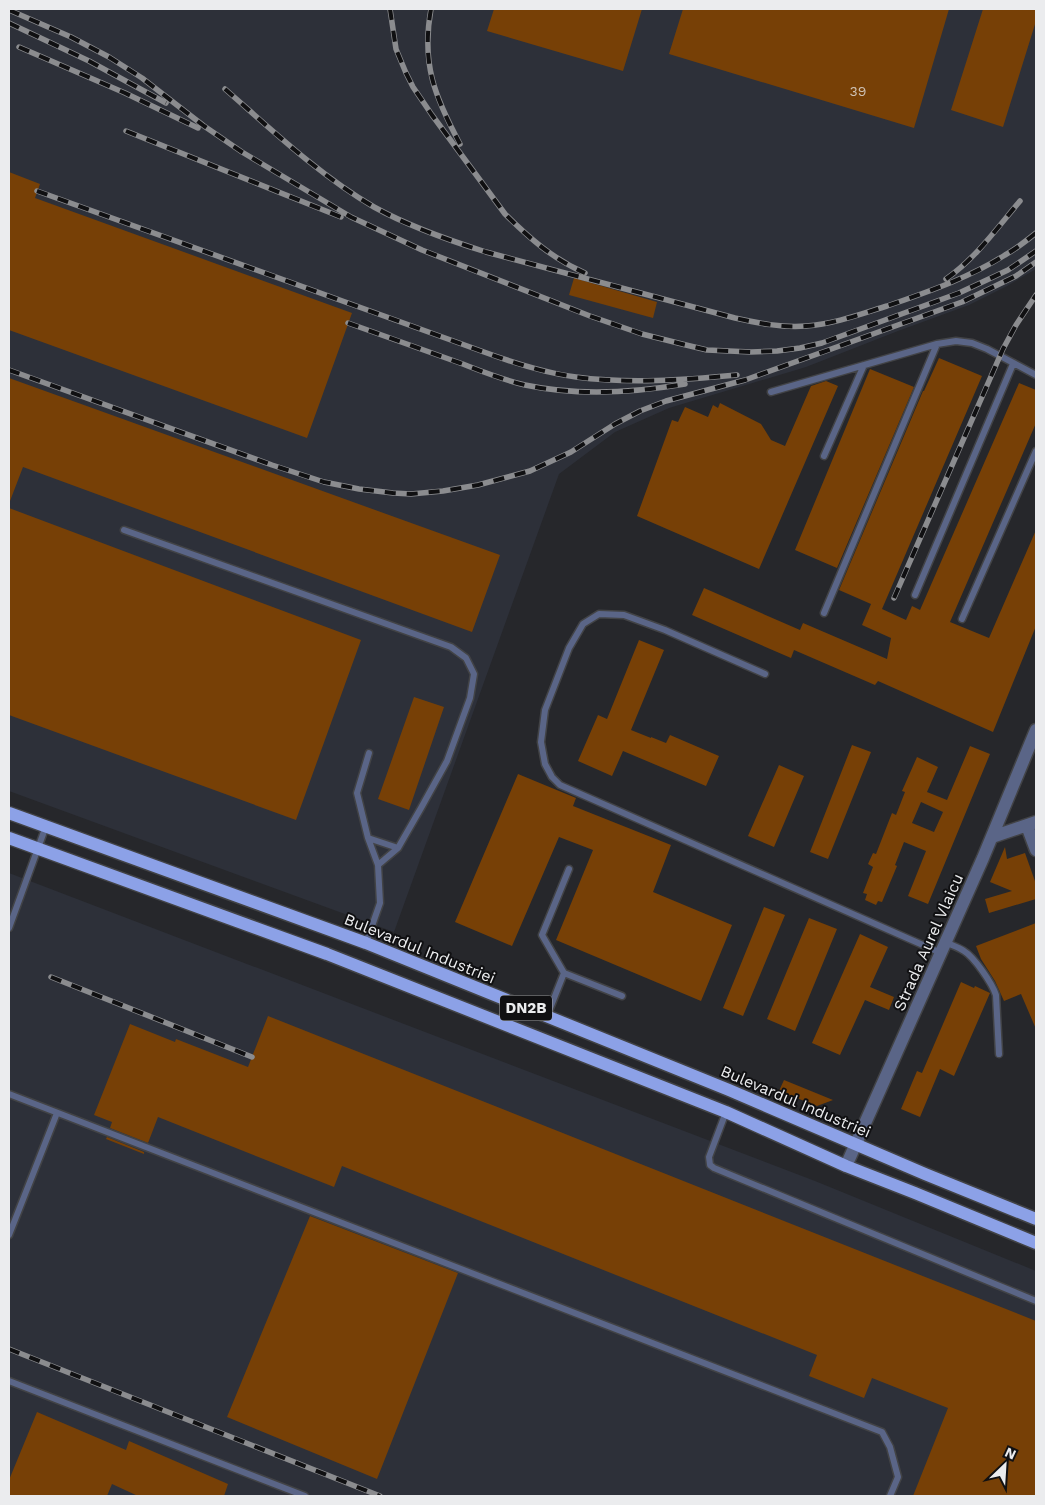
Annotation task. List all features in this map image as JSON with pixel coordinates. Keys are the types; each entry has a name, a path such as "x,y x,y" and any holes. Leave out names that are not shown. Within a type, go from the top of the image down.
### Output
{"main road":[{"name":"Bulevardul Industriei","path":"9,812 366,943 1035,1216"},
{"name":"DN2B","path":"9,838 327,954 726,1112 846,1166 915,1192 1036,1243"}],"street":[{"name":"Strada Aurel Vlaicu","path":"846,1166 992,837 1036,730"},
{"path":"992,837 1032,824 1036,850"}],"lane":[{"path":"771,392 937,344 956,341 972,343 987,349 1012,364 1036,375"},
{"path":"824,613 937,344"},
{"path":"914,596 1012,364"},
{"path":"824,456 864,365"},
{"path":"962,619 1036,451"},
{"path":"124,530 451,647 466,658 474,674 470,698 447,761 398,848 378,865"},
{"path":"764,674 665,630 624,615 599,614 583,624 568,648 545,710 541,742 545,764 552,777 560,784 943,948 966,952 990,980 994,988 999,1054"},
{"path":"366,943 380,903 378,865 368,838 358,793 369,753"},
{"path":"9,928 46,826"},
{"path":"368,838 398,848"},
{"path":"569,870 542,935 564,972 622,996"},
{"path":"547,1016 564,972"},
{"path":"9,1094 882,1432 890,1447 898,1477 890,1496"},
{"path":"726,1112 709,1157 710,1165 714,1168 1036,1301"},
{"path":"9,1236 57,1113"},
{"path":"9,1381 305,1496"}],"shaded area":[{"path":"9,9 1036,9 1036,269 969,305 806,367 669,408 615,432 559,474 394,932 9,791"},
{"path":"9,873 815,1181 1036,1271 1036,1496 9,1496"}],"building":[{"path":"494,9 642,9 623,71 487,31"},
{"path":"683,9 949,9 914,128 669,54"},
{"path":"983,9 1036,9 1036,21 1003,127 951,110"},
{"path":"9,172 40,184 35,198 352,313 307,438 9,330"},
{"path":"574,278 657,302 653,318 569,295"},
{"path":"939,358 982,376 882,609 906,620 912,606 920,610 1019,383 1036,390 1036,423 950,622 989,638 1036,530 1036,626 993,732 878,681 875,685 794,650 791,658 692,615 704,588 800,630 803,623 887,659 891,638 862,625 871,604 839,590 923,391"},
{"path":"870,369 914,387 837,568 795,550"},
{"path":"9,378 500,555 472,632 23,467 9,501"},
{"path":"826,381 838,386 759,569 637,516 672,420 678,422 685,407 708,417 713,405 718,408 720,403 761,424 771,440 785,446 811,386"},
{"path":"9,508 361,640 296,820 9,715"},
{"path":"639,640 664,650 631,730 666,743 670,735 719,756 706,786 623,751 612,776 578,761 598,715 607,719"},
{"path":"414,697 444,707 409,810 378,799"},
{"path":"852,745 871,752 828,859 810,852"},
{"path":"970,746 990,754 928,904 908,896 926,851 904,842 895,865 897,866 882,902 878,901 876,905 865,900 867,894 863,893 873,867 868,864 873,853 876,854 892,813 896,815 905,792 902,791 917,757 938,767 927,792 947,800","holes":["921,802 943,812 934,832 912,823"]},
{"path":"779,765 804,776 774,847 748,836"},
{"path":"518,774 576,798 573,806 671,845 653,892 732,925 701,1001 556,940 593,850 559,837 512,946 455,922"},
{"path":"1005,847 1007,859 1025,853 1036,884 1036,899 989,913 985,899 1012,891 990,882"},
{"path":"764,907 785,915 743,1016 723,1008"},
{"path":"809,918 837,929 795,1031 767,1019"},
{"path":"1036,923 1036,1029 1021,994 1004,1001 976,946"},
{"path":"860,934 888,947 870,987 894,997 889,1010 865,1000 840,1055 812,1043"},
{"path":"961,982 990,993 954,1076 940,1069 920,1117 901,1109 917,1071 922,1073"},
{"path":"268,1016 1036,1321 1036,1496 913,1496 948,1408 872,1378 864,1398 809,1376 817,1355 342,1166 334,1187 158,1117 148,1143 110,1128 112,1122 94,1115 130,1024 175,1042 176,1039 248,1067"},
{"path":"784,1080 833,1100 817,1106 779,1091"},
{"path":"107,1137 144,1152 144,1154 106,1139"},
{"path":"310,1216 458,1273 377,1479 227,1417"},
{"path":"37,1412 126,1450 129,1441 228,1484 224,1496 138,1496 112,1484 107,1496 9,1496 9,1480"}],"railway":[{"path":"390,9 396,49 413,87 505,214 542,247 562,261 585,273"},
{"path":"431,9 428,47 432,80 460,144"},
{"path":"9,10 71,37 109,57 142,78 204,126 242,152 351,217 422,250 590,316 642,334 707,350 777,351 822,343 959,293 1008,270 1036,251"},
{"path":"9,23 89,61 166,103"},
{"path":"19,47 125,93 198,128"},
{"path":"225,89 296,151 334,181 374,207 414,226 486,252 735,318 761,323 779,326 816,325 887,306 948,284 977,271 1013,250 1036,233"},
{"path":"126,131 341,217"},
{"path":"37,191 518,364 564,375 596,379 636,381 677,380 737,375"},
{"path":"946,279 977,252 1020,201"},
{"path":"9,370 324,482 393,493 411,494 443,491 478,485 530,471 571,452 615,424 640,411 666,401 745,380 962,302 1016,276 1036,262"},
{"path":"894,598 1003,349 1036,295"},
{"path":"348,323 509,381 525,385 564,391 605,392 645,390 685,384"},
{"path":"51,977 252,1057"},
{"path":"9,1349 380,1496"}]}
